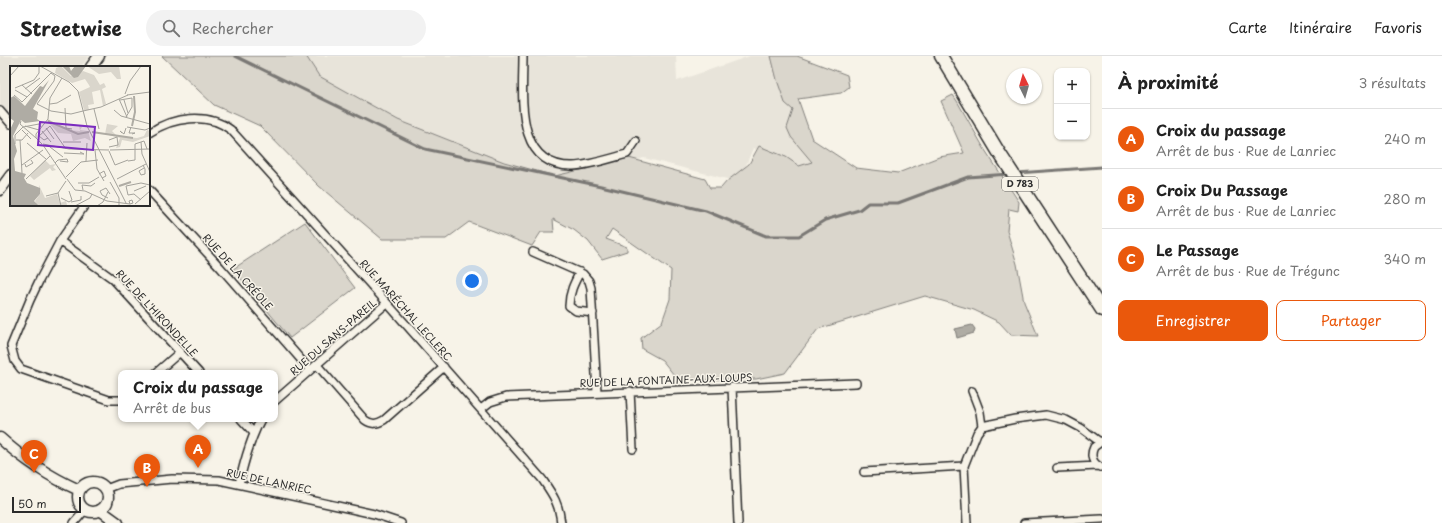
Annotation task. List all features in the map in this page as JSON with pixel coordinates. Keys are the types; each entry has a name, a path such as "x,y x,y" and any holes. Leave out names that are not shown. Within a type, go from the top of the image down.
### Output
{"main road":[{"path":"92,66 99,56"},
{"name":"D 783","path":"941,56 998,151 1102,310"},
{"path":"0,190 10,176"},
{"path":"0,438 57,480 79,490"},
{"path":"99,482 106,489 108,498 107,503 100,510 95,512 85,510 79,504 77,494 85,483 99,482"},
{"path":"100,510 118,523"}],"street":[{"path":"523,56 524,124 533,146 550,162 560,165 574,166 627,154 636,142"},
{"path":"0,111 10,123"},
{"name":"RUE MARÉCHAL LECLERC","path":"150,132 167,123 180,120 203,119 218,122 224,125 240,139 542,479 556,499 560,512 561,523"},
{"name":"RUE DE LA CRÉOLE","path":"150,191 220,267 310,370"},
{"path":"84,206 60,241 30,300 11,346 15,361 21,369 110,400 118,400"},
{"name":"RUE DE L'HIRONDELLE","path":"60,241 113,279 196,370"},
{"path":"533,252 580,272 587,276 589,280 593,313 597,392"},
{"path":"580,272 572,287 569,306 576,311 593,313"},
{"name":"RUE DU SANS-PAREIL","path":"278,398 387,303"},
{"path":"159,370 180,352"},
{"path":"317,365 365,420 373,424 378,424 384,420 444,367"},
{"name":"RUE DE LA FONTAINE-AUX-LOUPS","path":"481,409 490,402 506,396 856,383"},
{"path":"732,388 738,523"},
{"path":"630,391 633,449"},
{"path":"972,391 980,412 982,426"},
{"path":"967,523 964,466 977,433 982,426 1015,419 1046,415 1066,420 1081,428 1101,442 1094,447 1091,455 1093,461 1100,467"},
{"path":"244,422 254,434"},
{"path":"239,484 249,448 260,422"},
{"path":"864,472 964,466"},
{"path":"1057,468 1100,467"},
{"name":"RUE DE LANRIEC","path":"106,489 119,484 172,479 219,480 374,514 401,523"},
{"path":"74,523 85,510"},
{"path":"1024,523 1102,519"}],"shaded area":[{"path":"0,56 89,56 82,66 10,66 10,116 0,106"},
{"path":"162,56 306,56 319,76 398,120 504,162 555,176 629,158 705,179 710,188 721,188 727,181 749,164 759,146 786,157 799,166 812,162 791,137 787,128 793,110 785,103 771,56 797,56 847,75 849,87 841,93 798,99 812,139 856,168 898,173 939,157 964,153 941,101 953,95 985,150 1019,202 1018,211 1009,209 1007,231 1017,264 1024,302 1038,336 1011,335 999,322 974,310 925,296 818,329 785,373 756,379 678,380 662,360 642,349 641,338 662,322 670,299 671,270 612,229 606,239 627,247 627,251 602,259 588,241 574,230 553,219 554,232 541,232 532,246 469,222 446,239 382,239 319,186 260,126 214,105"},
{"path":"306,56 676,56 677,81 750,56 788,56 810,149 827,165 805,168 753,148 739,182 644,158 560,183 398,120 318,76"},
{"path":"305,222 355,288 290,338 233,269"},
{"path":"972,325 975,329 974,333 957,338 955,329"}],"waterway":[{"path":"235,56 425,149 601,186 706,211 766,236 799,236 825,220 859,210 868,203 898,203 968,177 1009,174"},
{"path":"1017,173 1102,167"}],"place":[{"name":"Croix du passage","path":"198,468"},
{"name":"Le Passage","path":"34,473"},
{"name":"Croix Du Passage","path":"147,487"}]}
